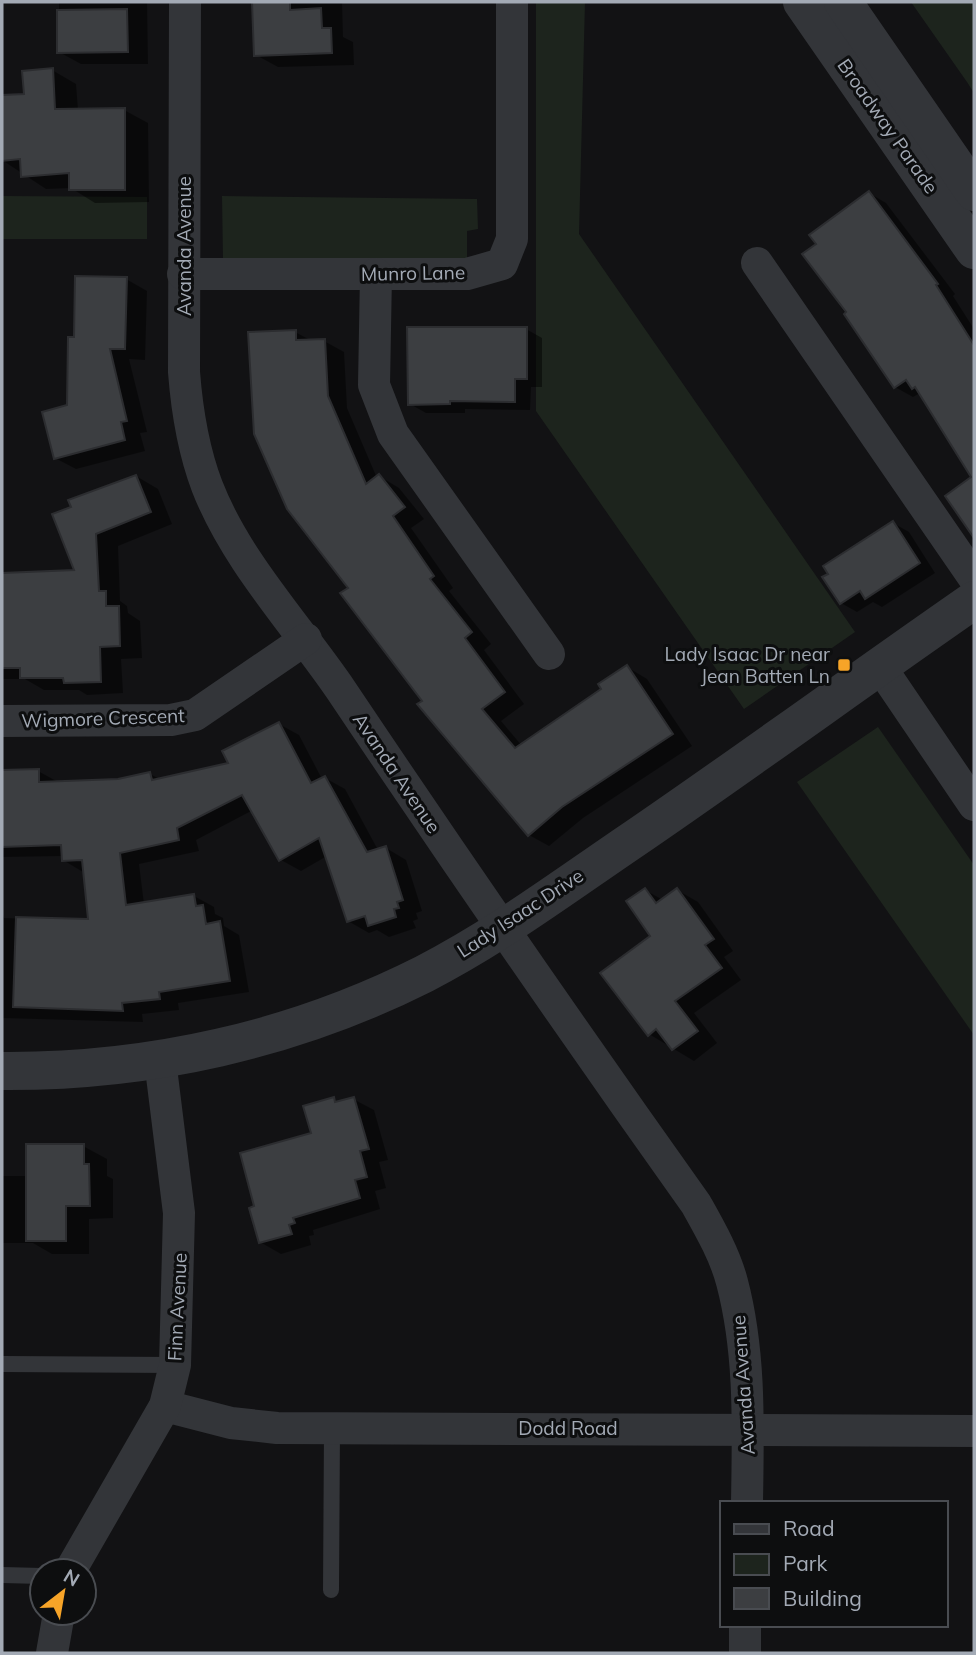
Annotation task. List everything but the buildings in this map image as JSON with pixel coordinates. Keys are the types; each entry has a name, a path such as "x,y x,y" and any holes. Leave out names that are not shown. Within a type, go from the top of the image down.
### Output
{"street":[{"name":"Avanda Avenue","path":"185,2 184,372 187,415 207,487 249,562 306,639 696,1204 716,1241 732,1280 740,1319 748,1428 747,1501"},
{"name":"Munro Lane","path":"183,274 467,274 502,264 509,253 513,212 512,2"},
{"name":"Broadway Parade","path":"802,2 974,250"},
{"name":"Broadway Parade","path":"843,2 974,192"},
{"path":"757,263 974,578"},
{"path":"376,274 374,385 393,434 549,654"},
{"name":"Lady Isaac Drive","path":"2,1071 79,1070 160,1060 233,1045 328,1015 423,974 503,927 719,780 974,600"},
{"name":"Wigmore Crescent","path":"2,721 171,720 195,715 306,639"},
{"path":"879,666 974,805"},
{"name":"Finn Avenue","path":"78,1557 165,1406 176,1365 179,1213 160,1060"},
{"name":"Dodd Road","path":"165,1406 231,1423 277,1428 748,1428 974,1432"},
{"path":"52,1653 56,1627"},
{"path":"745,1627 745,1653"}],"lane":[{"path":"2,1364 176,1365"},
{"path":"331,1590 332,1428"},
{"path":"2,1575 28,1576"}],"green space":[{"path":"536,2 585,2 579,234 855,632 744,709 536,411"},
{"path":"911,2 974,2 974,93 967,82"},
{"path":"2,196 147,197 147,239 2,239"},
{"path":"222,196 477,199 478,229 467,231 467,261 223,259"},
{"path":"878,727 974,865 974,1035 797,782"}],"place":[{"name":"Lady Isaac Dr near Jean Batten Ln","path":"844,665"}]}
